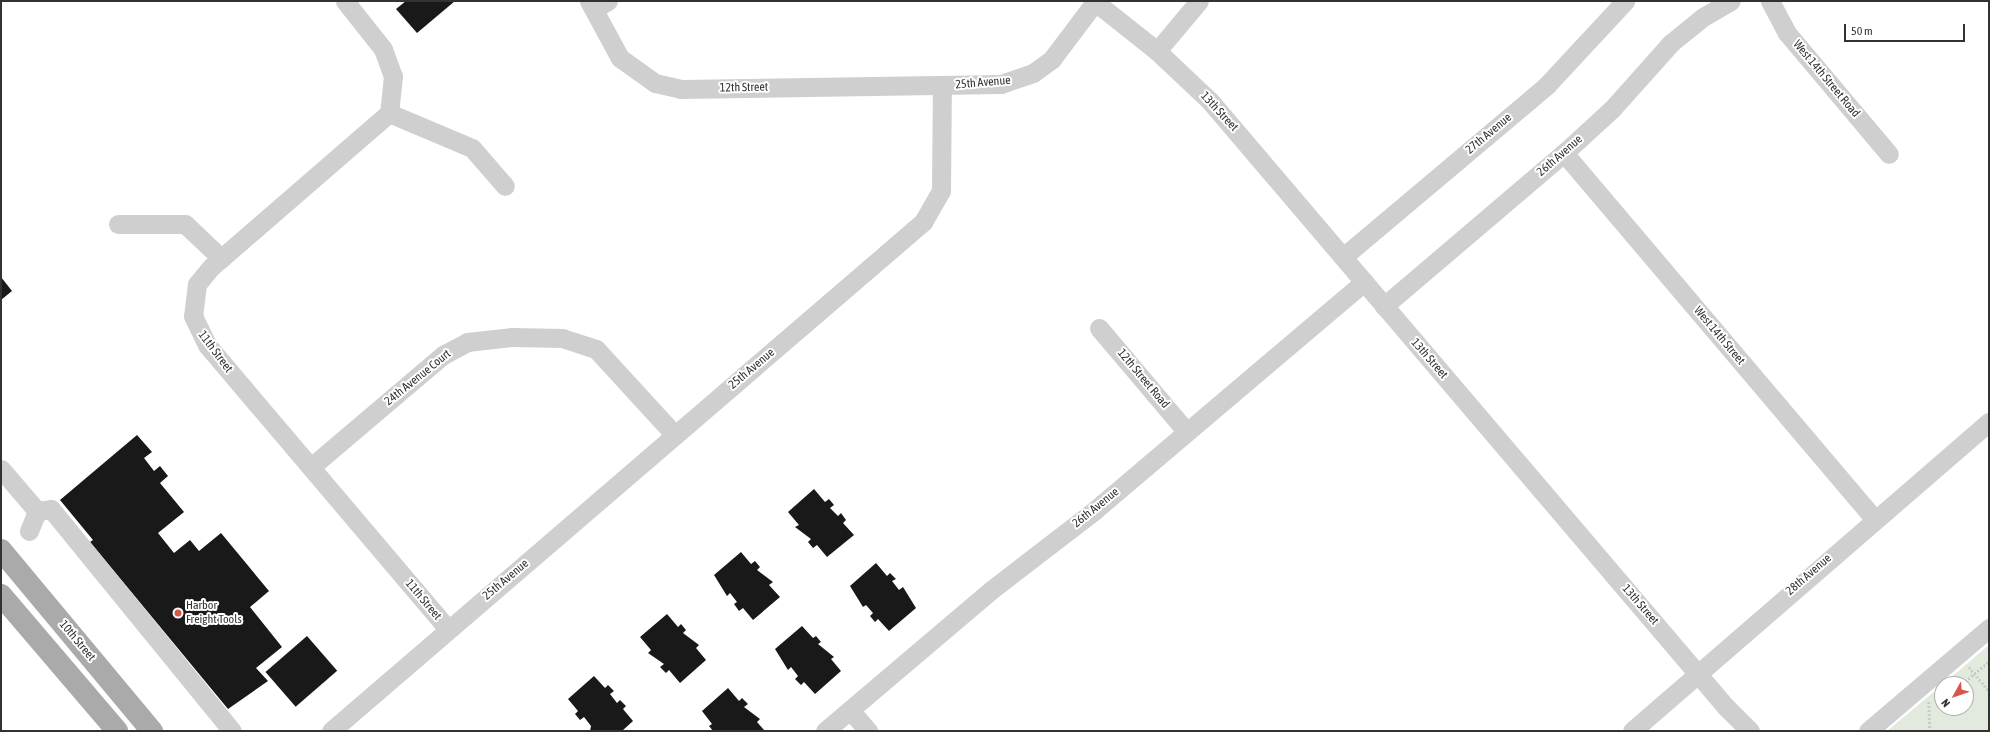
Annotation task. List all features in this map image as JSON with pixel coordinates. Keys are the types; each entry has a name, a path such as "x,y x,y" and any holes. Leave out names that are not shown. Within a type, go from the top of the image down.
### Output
{"main road":[{"name":"10th Street","path":"1,550 152,731"},
{"path":"1,595 117,731"}],"street":[{"path":"346,1 383,49 393,76 389,113 472,148 505,186"},
{"name":"13th Street","path":"1095,1 1157,51 1210,101 1698,673 1750,731"},
{"name":"25th Avenue","path":"331,731 674,434 905,240 926,218 941,191 943,174 942,86 1001,84 1033,73 1052,59 1072,36 1095,1"},
{"path":"1157,51 1199,1"},
{"name":"27th Avenue","path":"1343,257 1547,85 1626,1"},
{"name":"26th Avenue","path":"1384,306 1564,153 1612,109 1671,43 1703,17 1731,1"},
{"name":"West 14th Street Road","path":"1770,1 1787,33 1889,154"},
{"name":"12th Street","path":"597,4 620,58 655,82 680,89 942,86"},
{"name":"11th Street","path":"389,113 221,258 197,284 193,316 198,332 448,629"},
{"name":"West 14th Street","path":"1564,153 1874,518"},
{"path":"118,224 185,224 221,258"},
{"name":"26th Avenue","path":"825,731 1020,578 1186,431 1208,422 1364,282"},
{"name":"12th Street Road","path":"1099,328 1186,431"},
{"name":"24th Avenue Court","path":"311,467 444,355 467,342 512,337 562,338 596,350 674,434"},
{"name":"28th Avenue","path":"1632,731 1874,518 1989,422"},
{"path":"1,469 37,511"},
{"path":"37,511 51,509 232,731"},
{"path":"29,531 37,511"},
{"path":"1868,731 1989,628"},
{"path":"850,710 868,731"}],"path":[{"path":"1958,655 1989,691"},
{"path":"1972,676 1989,661"},
{"path":"1930,695 1930,731"}],"shaded area":[{"path":"1989,645 1989,731 1887,731 1934,692 1934,716 1974,716 1974,676 1952,676"}],"building":[{"path":"406,1 455,1 417,33 396,9"},
{"path":"1,277 12,291 1,300"},
{"path":"137,435 152,452 144,458 154,471 160,466 168,476 160,483 184,512 158,533 174,553 190,540 199,551 221,533 269,591 250,607 282,647 256,668 268,681 228,709 90,542 93,540 60,500"},
{"path":"814,489 825,502 829,499 834,505 830,508 838,516 841,513 846,520 843,523 854,535 827,557 817,545 813,548 808,542 811,539 795,527 799,525 788,512"},
{"path":"741,552 751,564 755,561 760,567 757,570 773,582 769,585 780,597 753,620 743,608 739,611 734,604 737,602 730,593 727,596 714,575"},
{"path":"876,563 887,576 890,573 896,579 892,581 899,590 903,587 916,608 889,631 878,619 875,622 870,616 873,613 866,605 863,607 850,586"},
{"path":"667,614 678,627 681,624 686,630 683,633 699,645 696,648 706,660 680,683 669,670 666,673 660,667 664,664 648,653 651,650 640,637"},
{"path":"802,626 813,638 816,636 821,642 818,644 834,657 831,659 841,671 815,694 804,682 801,685 795,679 798,676 791,667 788,670 775,649"},
{"path":"307,636 337,671 296,707 265,672"},
{"path":"594,676 605,688 608,685 614,691 610,694 617,703 620,700 626,706 623,709 633,721 622,731 590,731 591,726 584,717 580,720 575,714 578,711 568,699"},
{"path":"728,688 739,701 742,698 748,704 744,707 760,719 757,722 765,731 713,731 709,726 712,724 702,711"}],"place":[{"name":"Harbor Freight Tools","path":"178,613"}]}
